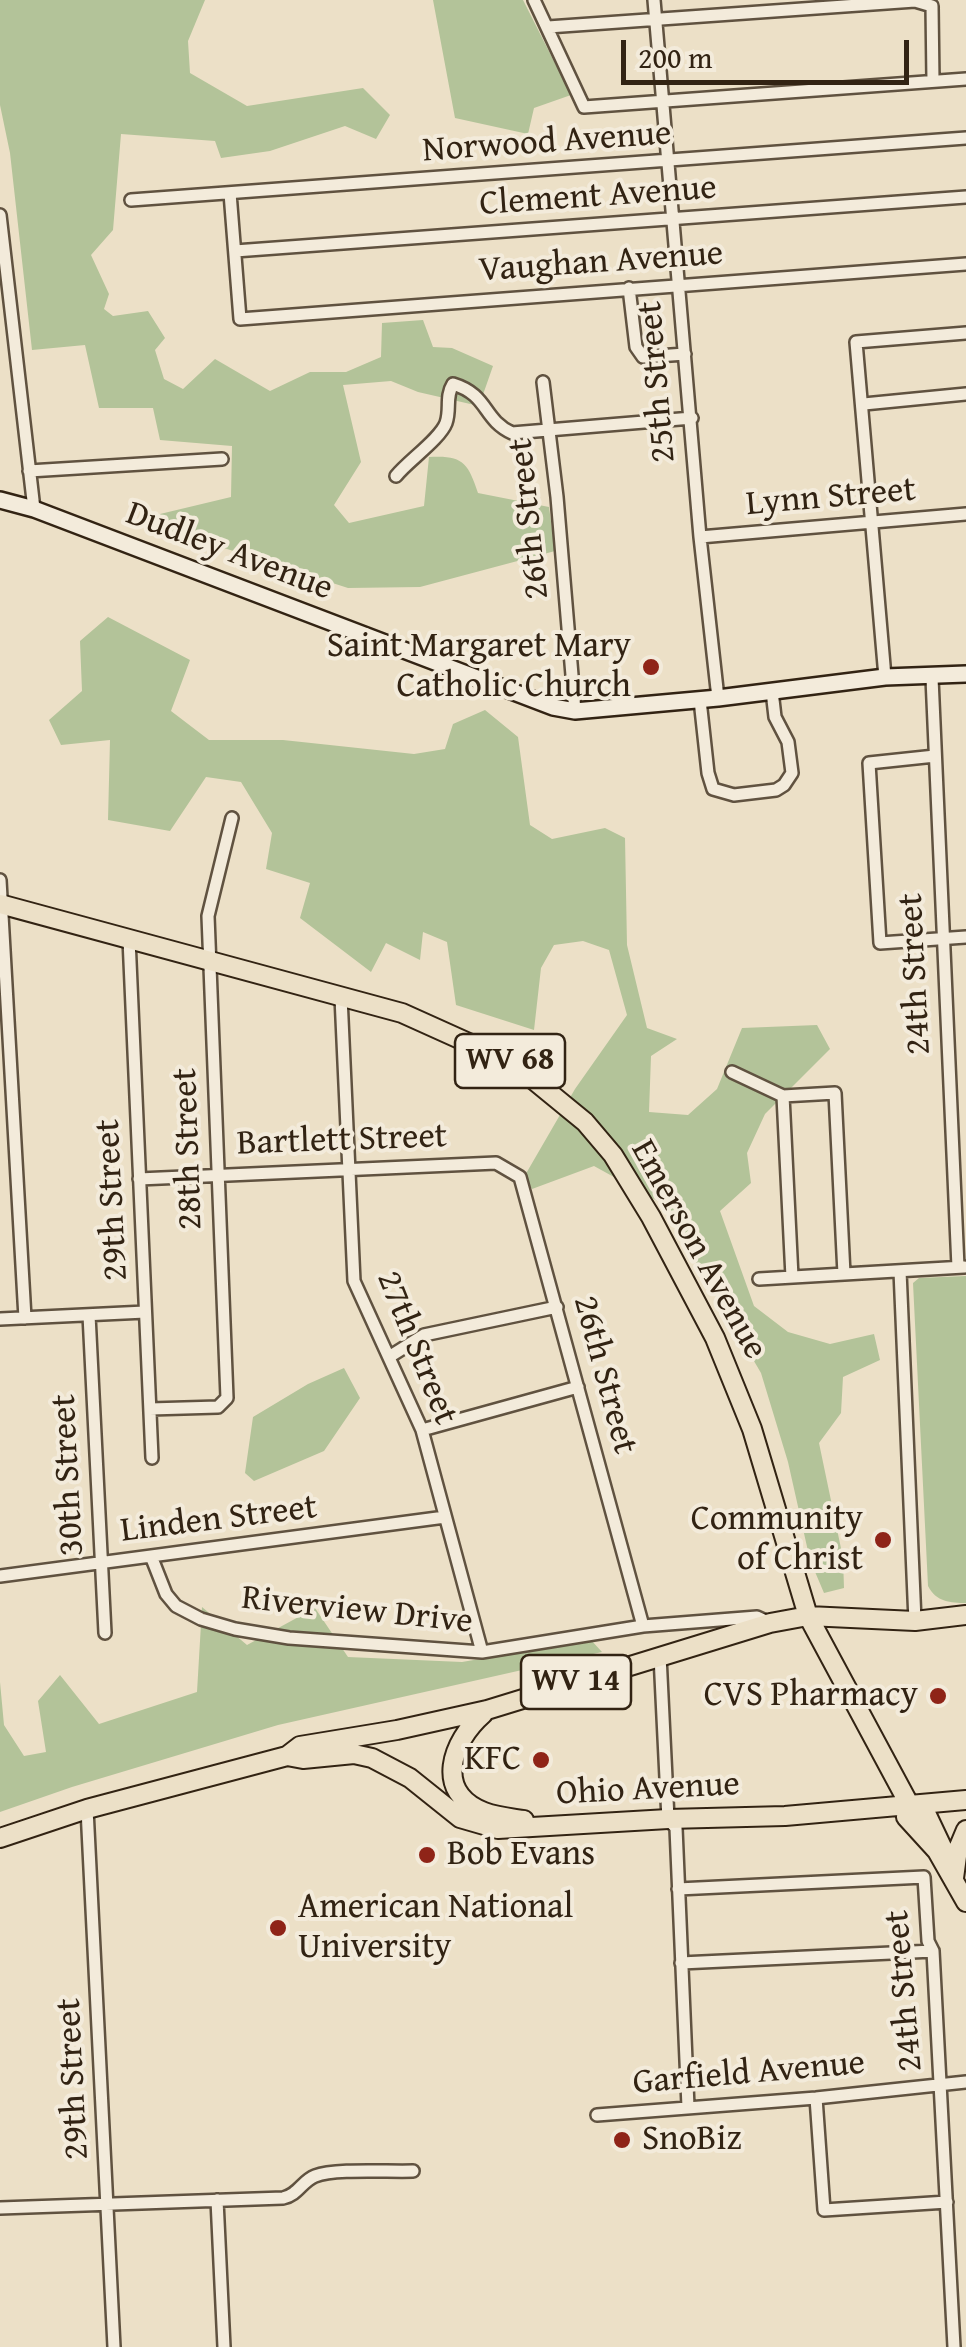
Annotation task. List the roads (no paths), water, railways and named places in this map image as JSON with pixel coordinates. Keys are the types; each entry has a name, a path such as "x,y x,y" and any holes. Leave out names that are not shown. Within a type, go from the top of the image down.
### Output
{"main road":[{"name":"Emerson Avenue","path":"0,904 415,1018 513,1063 584,1122 613,1156 685,1280 737,1387 808,1616"},
{"name":"WV 14","path":"0,1838 87,1809 287,1756 300,1746 487,1710 770,1623 808,1616 915,1621 966,1615"},
{"name":"WV 68","path":"808,1616 908,1804"},
{"path":"487,1710 467,1728 454,1751 452,1774 456,1785 462,1796 482,1812 523,1819 542,1828"},
{"path":"363,1756 397,1730"},
{"name":"WV 14","path":"287,1756 303,1760 363,1756"},
{"name":"Ohio Avenue","path":"363,1756 397,1769 441,1806 477,1826 498,1829 542,1828 668,1812 785,1816 966,1800"},
{"path":"908,1804 924,1811 966,1902"},
{"path":"954,1878 958,1849 966,1830"}],"street":[{"path":"534,0 584,107 966,79"},
{"name":"25th Street","path":"654,0 700,537 718,698"},
{"path":"548,27 915,1 932,6 933,81"},
{"name":"Norwood Avenue","path":"131,200 966,138"},
{"path":"230,193 235,251"},
{"name":"Clement Avenue","path":"235,251 966,197"},
{"path":"0,215 34,509"},
{"name":"Vaughan Avenue","path":"235,251 240,319 966,264"},
{"path":"629,288 636,347 643,357 685,354"},
{"path":"885,678 856,342 966,333"},
{"name":"26th Street","path":"543,382 575,711"},
{"path":"396,476 440,434 447,420 447,394 453,384 472,390 500,428 512,433 692,418"},
{"path":"864,404 966,394"},
{"path":"29,472 222,460"},
{"name":"Dudley Avenue","path":"0,500 34,509 553,707 575,711 885,678 966,674"},
{"name":"Lynn Street","path":"700,537 966,514"},
{"name":"24th Street","path":"932,678 942,938 962,1267"},
{"path":"700,700 713,789 734,795 776,790 792,773 788,742 775,717 772,692"},
{"path":"935,756 869,763 880,942 966,937"},
{"name":"28th Street","path":"150,1409 218,1407 227,1398 208,916 232,818"},
{"path":"0,880 25,1318"},
{"name":"29th Street","path":"128,939 152,1458"},
{"name":"27th Street","path":"341,998 354,1281 422,1430 482,1652"},
{"path":"732,1072 783,1096 835,1093 844,1274"},
{"path":"783,1096 792,1277"},
{"name":"26th Street","path":"486,1163 508,1167 524,1184 643,1626"},
{"name":"Bartlett Street","path":"139,1179 486,1163"},
{"path":"0,1171 16,1170"},
{"path":"759,1279 962,1267"},
{"path":"900,1270 915,1621"},
{"path":"389,1358 424,1335 557,1307"},
{"path":"0,1319 145,1312"},
{"name":"30th Street","path":"89,1315 105,1632"},
{"path":"422,1430 578,1386"},
{"name":"Linden Street","path":"0,1576 446,1517"},
{"name":"Riverview Drive","path":"151,1556 166,1594 176,1606 201,1619 235,1629 288,1638 482,1652 643,1626 757,1617 770,1623"},
{"path":"660,1656 668,1812 676,1828 688,2108"},
{"name":"29th Street","path":"87,1809 114,2347"},
{"name":"24th Street","path":"678,1889 924,1877 941,2085 954,2347"},
{"path":"682,1963 932,1951"},
{"name":"Garfield Avenue","path":"597,2115 966,2082"},
{"path":"816,2098 824,2210 947,2202"},
{"path":"0,2208 283,2198 298,2192 313,2176 322,2174 413,2171"},
{"path":"217,2200 224,2347"}],"place":[{"name":"Saint Margaret Mary Catholic Church","path":"651,667"},
{"name":"Community of Christ","path":"883,1540"},
{"name":"CVS Pharmacy","path":"938,1696"},
{"name":"KFC","path":"541,1760"},
{"name":"Bob Evans","path":"427,1855"},
{"name":"American National University","path":"278,1928"},
{"name":"SnoBiz","path":"622,2140"}]}
